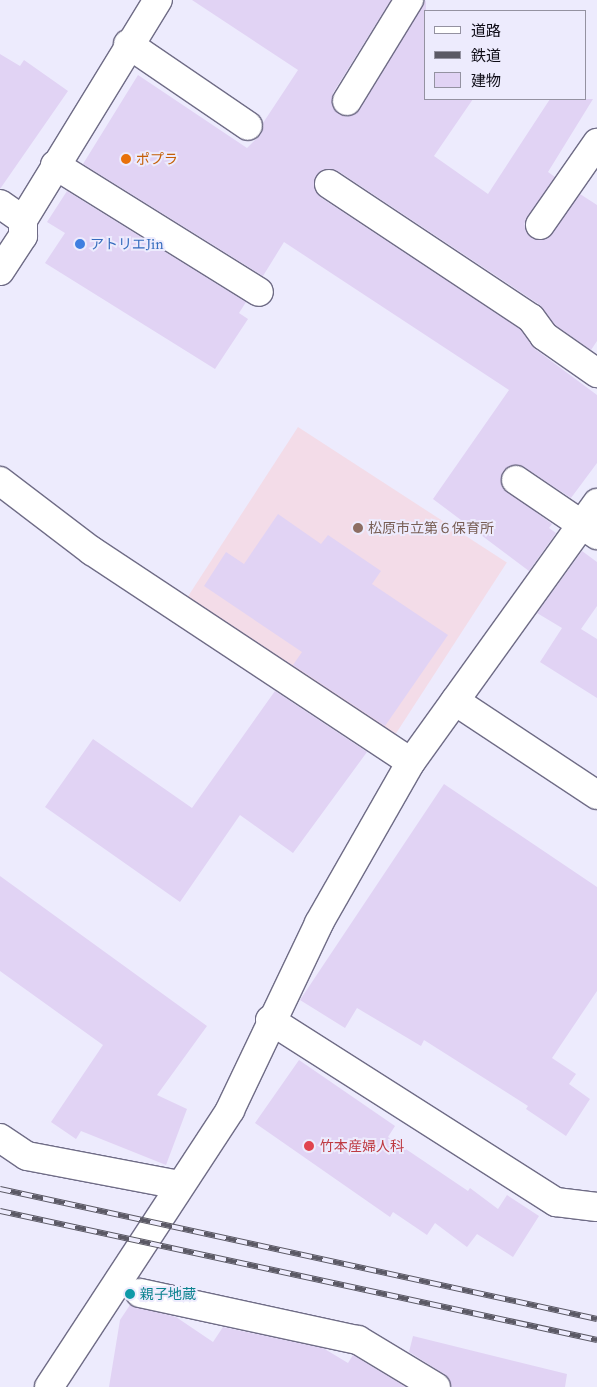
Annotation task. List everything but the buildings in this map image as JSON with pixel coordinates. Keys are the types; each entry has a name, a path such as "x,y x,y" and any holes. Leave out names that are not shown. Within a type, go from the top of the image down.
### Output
{"street":[{"path":"0,271 23,236 23,220 55,165 128,44 158,0"},
{"path":"347,101 409,0"},
{"path":"128,44 248,126"},
{"path":"540,225 597,143"},
{"path":"55,165 260,292"},
{"path":"329,184 531,318 544,336 597,373"},
{"path":"0,204 23,220"},
{"path":"49,1387 129,1289 179,1185 230,1110 270,1020 411,762 592,521 516,480"},
{"path":"0,481 92,551 411,762"},
{"path":"455,702 597,794"},
{"path":"270,1020 556,1202 597,1207"},
{"path":"0,1138 27,1156 179,1185"},
{"path":"129,1289 358,1340 436,1387"}],"shaded area":[{"path":"298,427 507,563 395,735 186,600"}],"railway":[{"path":"0,1189 597,1319"},
{"path":"0,1211 597,1340"}],"place":[{"name":"ポプラ","path":"126,159"},
{"name":"アトリエJin","path":"80,244"},
{"name":"松原市立第６保育所","path":"358,528"},
{"name":"竹本産婦人科","path":"309,1146"},
{"name":"親子地蔵","path":"130,1294"}]}
